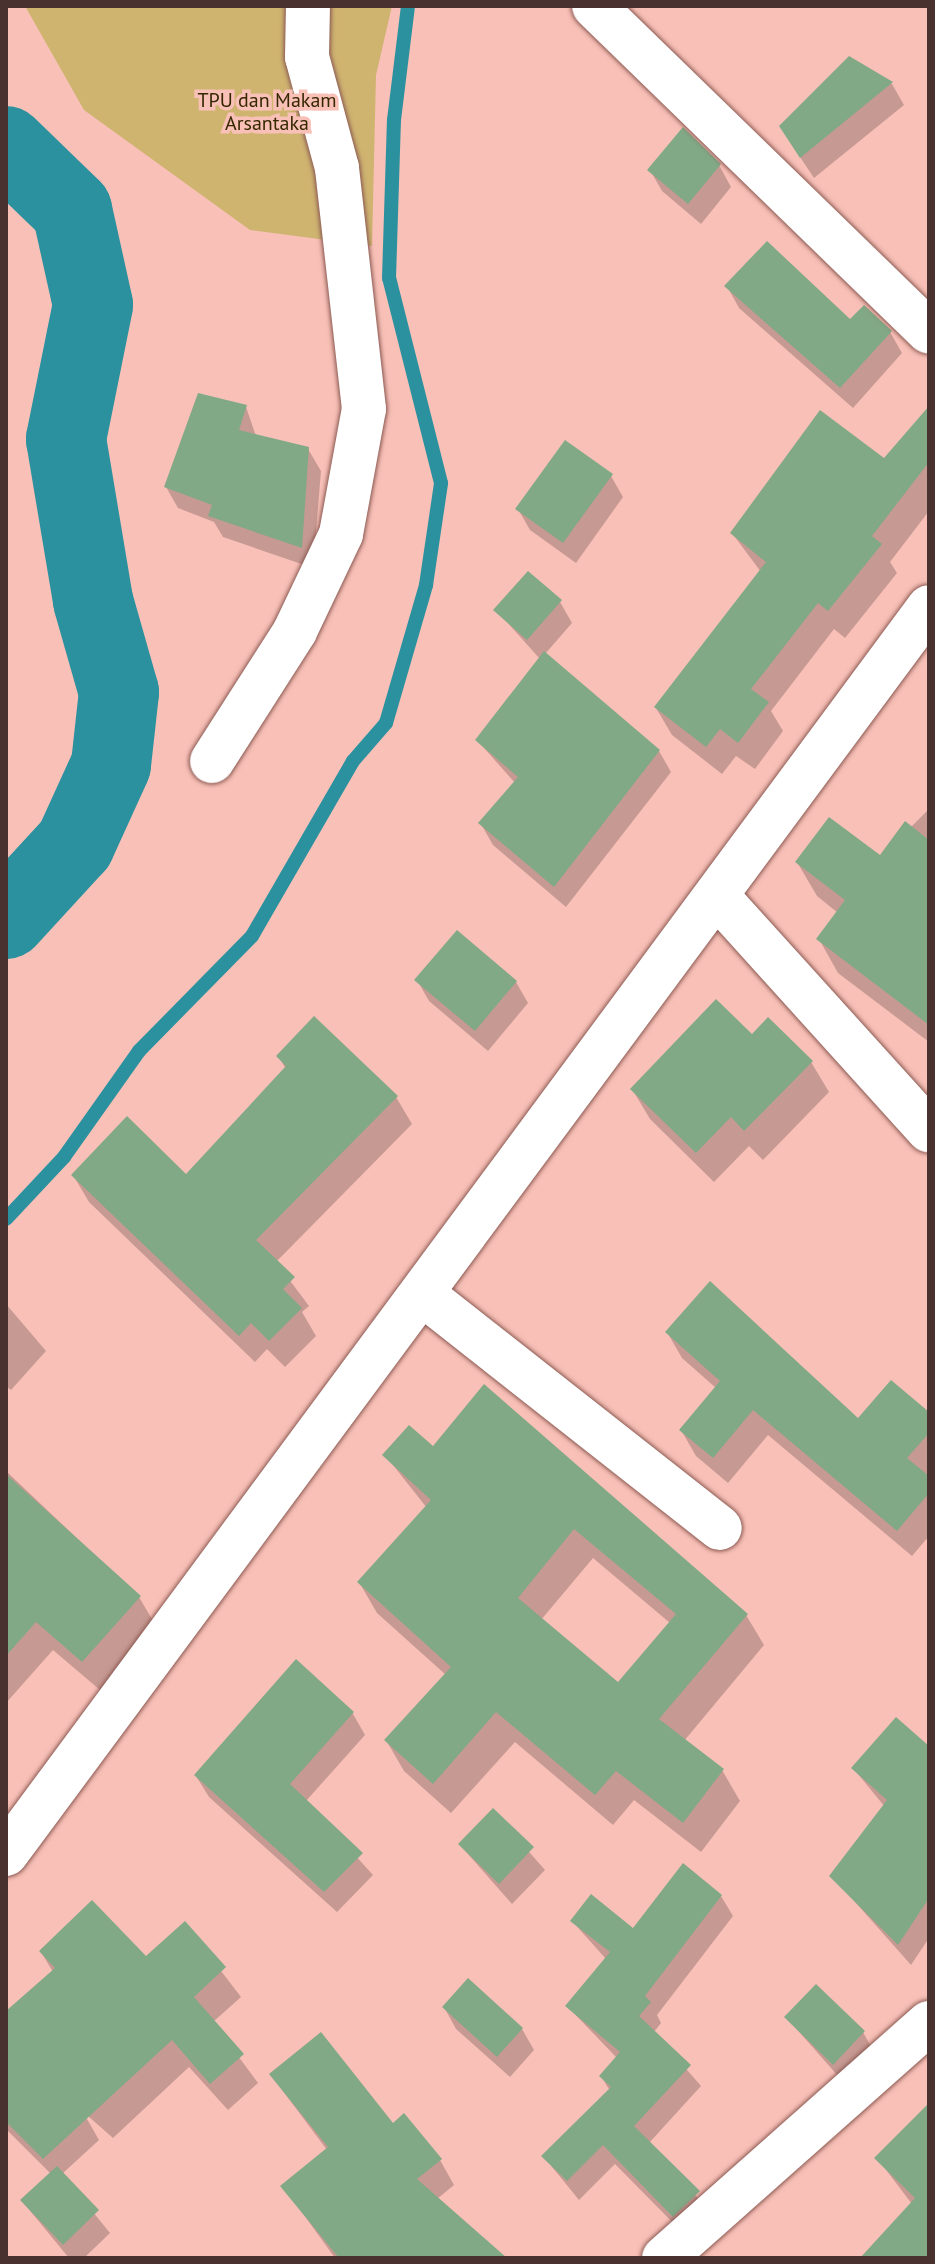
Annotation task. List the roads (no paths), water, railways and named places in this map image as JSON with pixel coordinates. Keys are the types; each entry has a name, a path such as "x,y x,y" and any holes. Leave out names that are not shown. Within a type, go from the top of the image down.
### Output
{"street":[{"path":"212,761 295,631 341,534 364,409 337,168 307,57 308,6"},
{"path":"594,6 929,332"},
{"path":"10,1841 425,1296 929,607"},
{"path":"717,896 929,1131"},
{"path":"425,1296 720,1528"},
{"path":"664,2258 929,2023"}],"waterway":[{"path":"6,1219 64,1157 139,1051 252,936 353,761 386,723 426,585 441,483 389,278 394,120 408,6"},
{"path":"6,146 72,210 93,305 66,439 93,601 119,692 111,765 75,844 6,919"}],"park label":[{"name":"TPU dan Makam Arsantaka","path":"267,112"}]}
